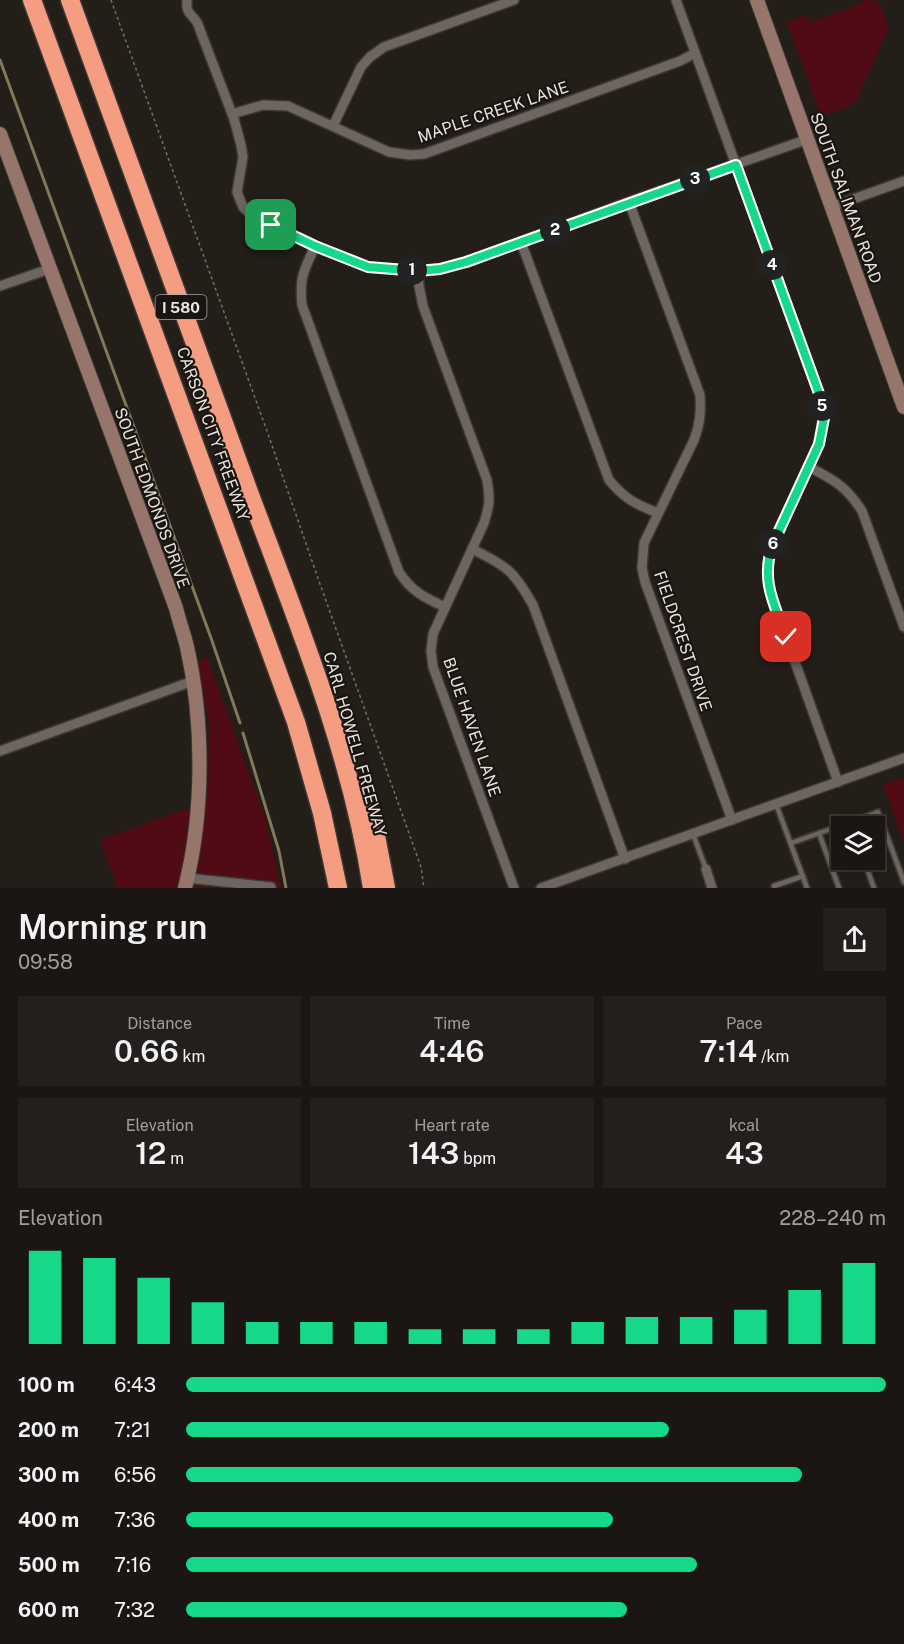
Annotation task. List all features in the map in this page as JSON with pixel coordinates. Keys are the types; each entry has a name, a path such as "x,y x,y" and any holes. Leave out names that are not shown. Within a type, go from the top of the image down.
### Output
{"highway":[{"name":"CARSON CITY FREEWAY","path":"32,0 236,554 304,746 339,888"},
{"name":"CARSON CITY FREEWAY","path":"70,0 295,613"},
{"path":"236,554 300,760 319,834 329,888"},
{"path":"295,613 322,666 376,836 386,888"},
{"name":"CARL HOWELL FREEWAY","path":"295,613 338,746 363,836 372,888"}],"street":[{"path":"187,0 186,8 201,30 242,145 243,157 237,192 240,202 251,215 315,246 368,267 418,271 440,269 466,262 807,139"},
{"path":"333,126 361,67 384,47 514,0"},
{"path":"676,0 821,399 824,418 819,444 772,546 767,573 771,595 838,782"},
{"name":"SOUTH SALIMAN ROAD","path":"757,0 904,407"},
{"name":"MAPLE CREEK LANE","path":"232,114 264,105 288,106 388,152 424,154 680,61 695,53"},
{"name":"SOUTH EDMONDS DRIVE","path":"0,134 176,608 187,647 198,725 199,774 196,830 186,883"},
{"path":"831,207 904,180"},
{"name":"FIELDCREST DRIVE","path":"628,202 700,395 700,425 644,543 642,568 645,582 732,820"},
{"path":"521,242 609,480 623,496 658,513"},
{"path":"315,246 302,274 300,286 302,305 399,572 420,596 445,607"},
{"path":"0,286 49,268"},
{"name":"BLUE HAVEN LANE","path":"418,271 423,306 487,480 490,505 433,634 431,651 433,667 514,888"},
{"path":"809,467 839,482 858,504 904,627"},
{"path":"472,549 499,562 508,570 520,583 533,605 625,859"},
{"path":"0,751 193,681"},
{"path":"541,888 904,758"},
{"path":"705,869 712,888"},
{"path":"186,883 271,887"}],"lane":[{"path":"776,804 807,888"},
{"path":"791,843 831,830"},
{"path":"885,831 904,882"},
{"path":"819,833 839,888"},
{"path":"693,834 705,869"},
{"path":"868,870 874,888"},
{"path":"775,888 774,886 803,876"}],"path":[{"path":"111,0 421,867 424,888"}],"shaded area":[{"path":"862,0 878,1 886,19 887,31 857,99 849,106 821,116 787,22 806,15 809,23 863,3"},
{"path":"207,657 265,817 281,888 118,888 100,840 208,801 209,723 198,662"},
{"path":"904,777 904,843 883,785"}],"waterway":[{"path":"0,60 240,723"},
{"path":"243,733 279,851 286,888"}],"route":[{"path":"271,225 368,267 418,271 440,269 466,262 736,165 821,399 824,418 819,444 768,558 767,573 771,595 786,637"}]}
